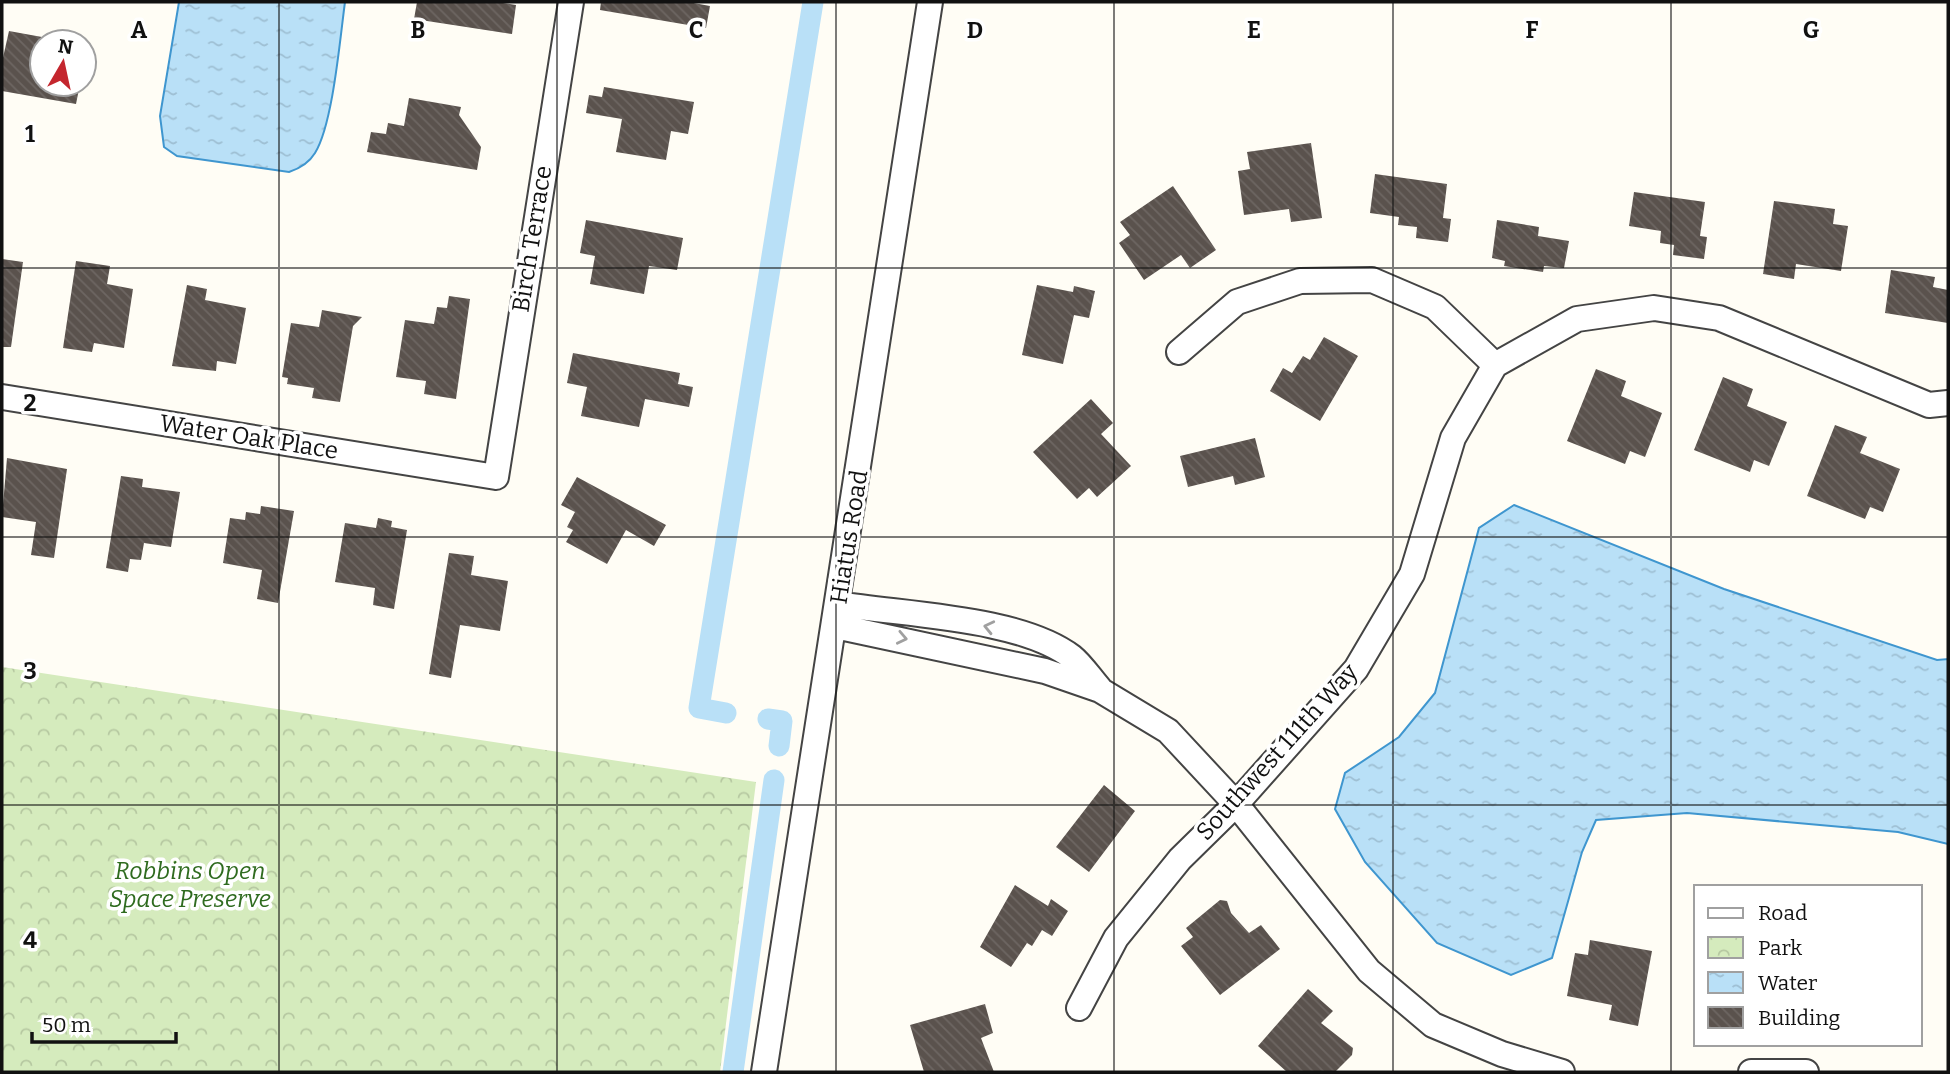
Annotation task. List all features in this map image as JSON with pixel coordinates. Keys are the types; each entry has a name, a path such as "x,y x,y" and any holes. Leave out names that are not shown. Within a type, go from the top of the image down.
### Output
{"street":[{"name":"Birch Terrace","path":"496,477 571,2"},
{"name":"Hiatus Road","path":"764,1072 930,2"},
{"path":"1180,352 1237,302 1300,281 1372,279 1434,307 1495,365 1577,320 1654,308 1719,318 1929,405 1948,403"},
{"name":"Southwest 111th Way","path":"1079,1008 1116,938 1180,859 1236,804 1356,669 1412,574 1453,438 1495,365"},
{"name":"Water Oak Place","path":"2,397 496,477"},
{"path":"837,615 1045,671 1100,690 1168,731 1236,804 1369,971 1433,1025 1502,1054 1562,1072"},
{"path":"837,615 978,624 1035,638 1072,658 1100,690"},
{"path":"1751,1072 1806,1072"}],"green space":[{"name":"Robbins Open Space Preserve","path":"2,667 756,782 720,1072 2,1072"}],"water":[{"path":"179,2 345,2 327,122 315,153 304,165 289,172 177,156 164,147 160,116"},
{"path":"1514,505 1724,589 1937,660 1948,659 1948,844 1898,832 1687,813 1596,820 1582,852 1552,958 1511,975 1437,943 1365,862 1335,809 1345,773 1399,737 1435,693 1479,528"}],"building":[{"path":"417,2 496,2 516,5 512,34 414,19"},
{"path":"601,2 688,2 710,6 706,28 600,10"},
{"path":"9,31 28,34 28,96 2,91 2,62"},
{"path":"604,87 694,102 688,134 671,131 666,160 616,152 622,119 586,113 589,95 602,97"},
{"path":"42,98 77,98 76,104"},
{"path":"409,98 461,107 459,115 481,147 477,170 367,152 371,132 386,134 388,123 404,126"},
{"path":"1311,143 1322,218 1291,222 1289,209 1244,215 1238,171 1250,169 1247,152"},
{"path":"1375,174 1447,184 1443,218 1451,219 1448,242 1416,238 1417,227 1398,225 1399,217 1370,213"},
{"path":"1173,186 1216,250 1190,268 1181,255 1144,280 1119,243 1130,235 1120,222"},
{"path":"1634,192 1705,202 1700,236 1707,237 1704,259 1673,255 1674,245 1660,243 1661,231 1629,226"},
{"path":"1774,201 1835,209 1833,224 1848,226 1841,271 1796,264 1794,279 1763,274"},
{"path":"586,220 683,238 677,270 649,266 644,294 590,284 595,256 580,253"},
{"path":"1497,220 1539,227 1538,236 1569,241 1564,268 1544,266 1543,272 1504,266 1505,261 1492,258"},
{"path":"2,259 23,262 11,347 2,347"},
{"path":"76,261 110,266 107,284 133,289 124,348 94,343 92,352 63,348"},
{"path":"1891,270 1935,277 1933,287 1948,290 1948,323 1885,313"},
{"path":"187,285 207,289 205,300 246,308 236,364 217,361 216,371 172,366"},
{"path":"1037,285 1073,292 1074,286 1095,291 1089,318 1074,315 1063,364 1022,355"},
{"path":"449,296 470,299 456,399 424,394 426,381 396,377 405,320 434,324 437,307 447,308"},
{"path":"322,310 362,317 353,326 340,402 312,398 314,388 287,384 288,378 282,377 291,323 319,327"},
{"path":"1324,337 1358,356 1320,421 1270,391 1283,368 1292,373 1303,356 1310,360"},
{"path":"573,353 680,373 678,384 693,387 689,407 645,399 639,427 581,416 587,387 567,383"},
{"path":"1596,369 1626,381 1621,396 1662,413 1645,457 1630,451 1625,464 1567,441"},
{"path":"1723,377 1753,389 1747,406 1787,422 1769,466 1754,460 1750,472 1694,450"},
{"path":"1091,399 1113,423 1101,434 1131,466 1097,497 1089,488 1077,499 1033,452"},
{"path":"1835,425 1867,437 1860,453 1900,469 1883,512 1870,507 1865,519 1807,496"},
{"path":"1255,438 1265,477 1235,485 1233,476 1188,487 1180,456"},
{"path":"7,458 67,469 54,558 31,555 36,522 2,517"},
{"path":"121,476 143,479 142,487 180,492 171,547 144,543 141,560 130,559 128,572 106,568"},
{"path":"577,477 666,525 654,546 626,530 607,564 566,542 573,530 567,527 575,512 561,505"},
{"path":"261,506 294,511 278,603 257,599 262,570 223,563 230,518 245,520 246,512 260,514"},
{"path":"378,518 392,521 391,527 407,530 394,609 373,605 375,588 335,582 345,523 376,528"},
{"path":"449,553 474,556 471,575 508,581 500,631 460,625 451,678 429,674"},
{"path":"1104,785 1135,811 1089,872 1056,847"},
{"path":"1015,885 1048,906 1051,899 1068,911 1052,936 1042,930 1032,946 1027,943 1011,967 980,947"},
{"path":"1220,900 1227,901 1231,913 1249,933 1261,925 1280,949 1220,995 1181,946 1193,937 1186,928"},
{"path":"1590,940 1652,951 1638,1026 1609,1020 1612,1005 1567,996 1575,953 1588,955"},
{"path":"1308,989 1333,1011 1321,1023 1353,1048 1352,1055 1335,1072 1287,1072 1258,1046"},
{"path":"985,1004 993,1033 981,1038 994,1072 924,1072 910,1025"}],"waterway":[{"path":"726,713 699,708 813,2"},
{"path":"768,719 782,721 779,746"},
{"path":"733,1072 774,780"}]}
